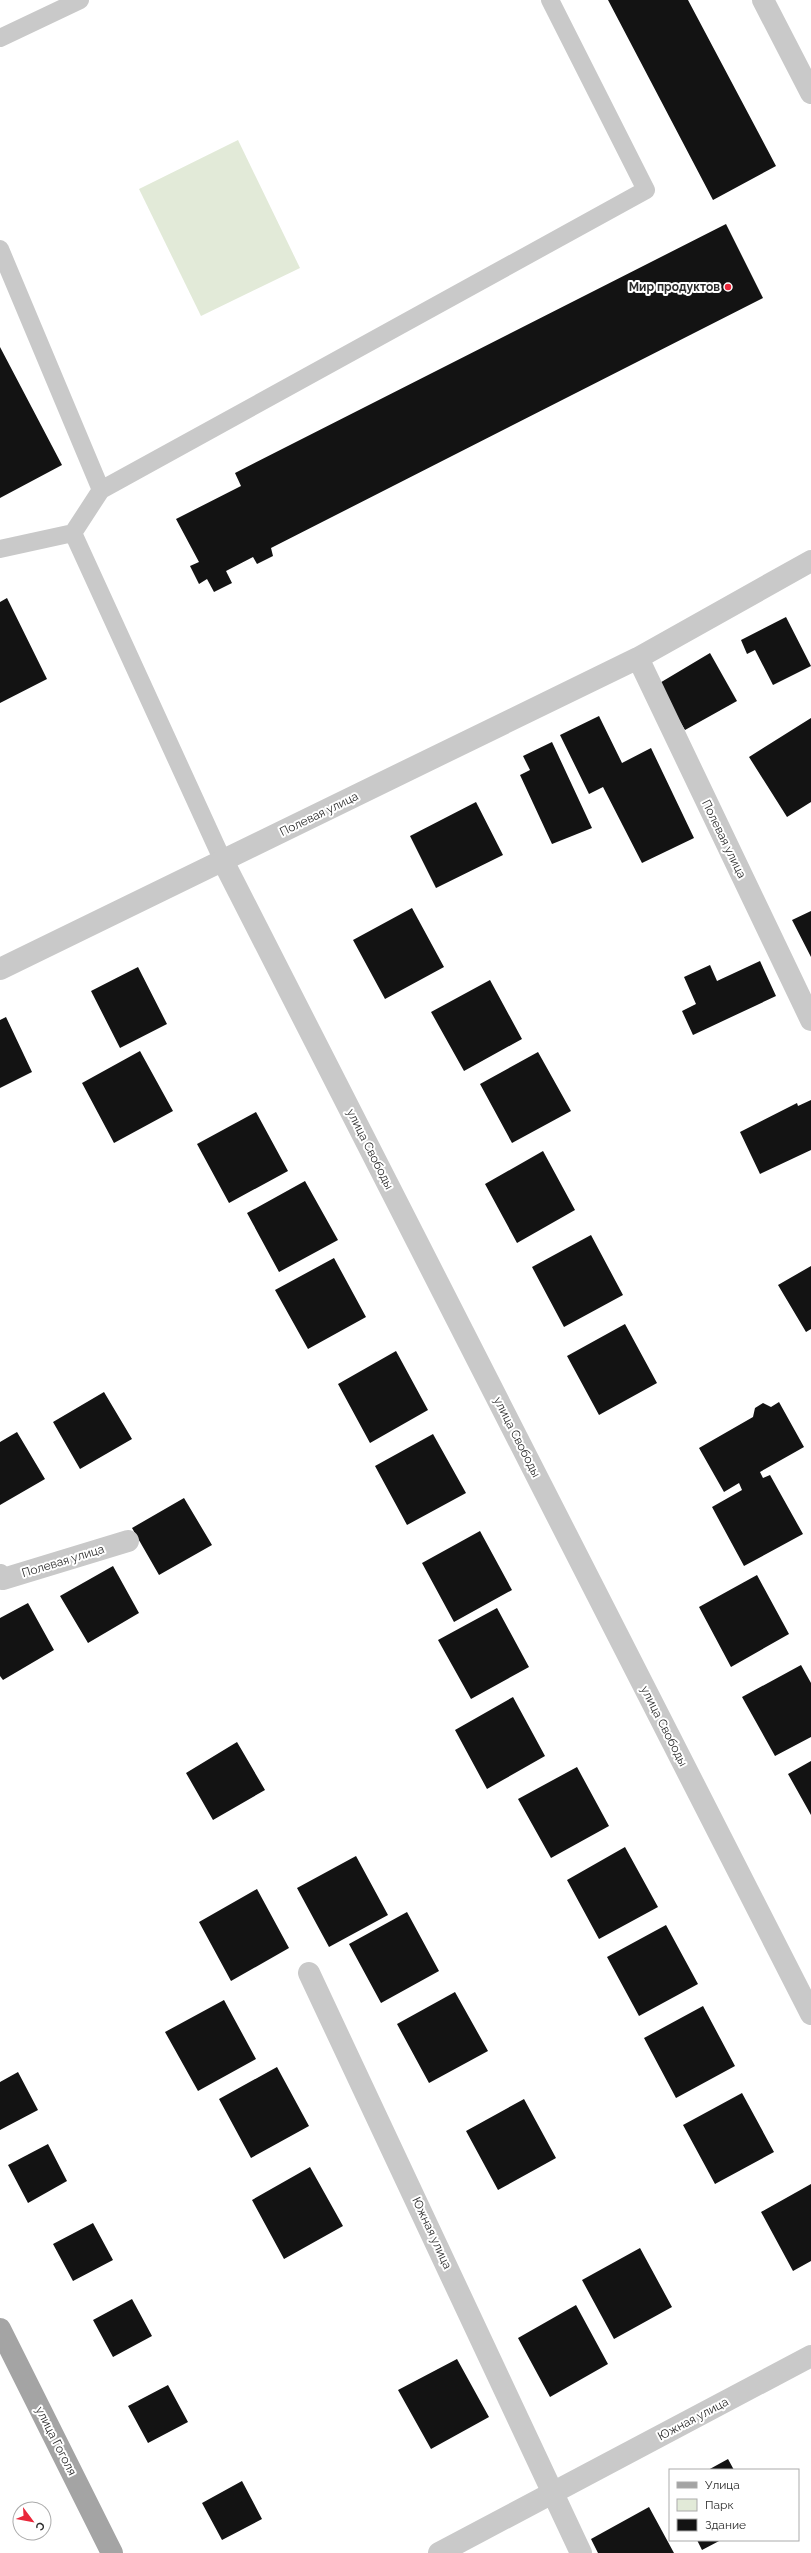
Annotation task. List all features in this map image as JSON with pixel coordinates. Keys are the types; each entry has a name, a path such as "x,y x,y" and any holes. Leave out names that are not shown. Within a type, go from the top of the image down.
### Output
{"main road":[{"name":"улица Гоголя","path":"0,2329 112,2553"}],"street":[{"path":"763,0 811,93"},
{"name":"Полевая улица","path":"0,969 638,658 811,561"},
{"name":"Полевая улица","path":"638,658 811,1020"},
{"name":"улица Свободы","path":"223,861 811,2014"},
{"name":"Полевая улица","path":"0,1575 2,1579 128,1541"},
{"name":"Южная улица","path":"309,1973 581,2553"},
{"name":"Южная улица","path":"439,2553 554,2494 811,2356"}],"lane":[{"path":"0,38 80,0"},
{"path":"0,549 73,533 101,490 646,190 550,0"},
{"path":"0,250 101,490"},
{"path":"73,533 223,861"}],"green space":[{"path":"238,140 300,268 201,316 139,189"}],"building":[{"path":"608,0 688,0 776,166 713,200"},
{"path":"726,224 763,298 271,548 273,556 257,564 253,557 226,571 232,583 214,592 207,579 199,584 190,566 199,562 176,519 241,486 235,473"},
{"path":"0,347 62,465 0,498"},
{"path":"7,598 47,679 0,703 0,602"},
{"path":"786,617 811,666 773,685 755,650 747,654 741,640"},
{"path":"710,653 737,701 685,730 658,684"},
{"path":"599,716 622,763 651,748 694,838 642,863 603,787 589,794 560,735"},
{"path":"811,718 811,802 787,817 749,757"},
{"path":"552,742 592,828 552,844 520,775 530,770 523,756"},
{"path":"476,802 503,855 436,888 410,836"},
{"path":"412,908 444,967 385,999 353,940"},
{"path":"811,911 811,957 792,920"},
{"path":"760,961 776,996 693,1035 682,1011 696,1004 684,977 710,965 717,981"},
{"path":"138,967 167,1024 120,1048 91,991"},
{"path":"490,980 522,1039 464,1071 431,1012"},
{"path":"6,1017 32,1072 0,1088 0,1020"},
{"path":"140,1051 173,1111 114,1143 82,1083"},
{"path":"538,1052 571,1111 512,1143 480,1084"},
{"path":"811,1100 811,1150 760,1174 740,1132 797,1103 798,1106"},
{"path":"256,1112 288,1171 229,1203 197,1144"},
{"path":"543,1151 575,1210 517,1243 485,1184"},
{"path":"305,1181 338,1240 279,1272 247,1213"},
{"path":"591,1235 623,1295 564,1327 532,1267"},
{"path":"334,1258 366,1317 308,1349 275,1290"},
{"path":"811,1266 811,1329 806,1332 778,1285"},
{"path":"625,1324 657,1383 599,1415 567,1356"},
{"path":"396,1351 428,1410 370,1443 338,1384"},
{"path":"104,1392 132,1439 80,1469 53,1422"},
{"path":"779,1402 804,1447 760,1472 763,1478 770,1475 803,1534 744,1566 712,1507 742,1490 739,1483 724,1492 699,1448 753,1417 755,1408 763,1403 771,1407"},
{"path":"17,1432 45,1479 0,1505 0,1442"},
{"path":"433,1434 466,1493 407,1525 375,1466"},
{"path":"184,1498 212,1545 159,1575 132,1528"},
{"path":"480,1531 512,1590 454,1622 422,1563"},
{"path":"113,1566 139,1613 88,1643 60,1596"},
{"path":"757,1575 789,1634 731,1667 699,1607"},
{"path":"28,1603 54,1650 3,1680 0,1676 0,1618"},
{"path":"497,1608 529,1667 471,1699 438,1640"},
{"path":"801,1665 811,1683 811,1737 775,1756 742,1697"},
{"path":"513,1697 545,1756 487,1789 455,1730"},
{"path":"237,1742 265,1790 213,1820 186,1773"},
{"path":"811,1761 811,1815 788,1774"},
{"path":"577,1767 609,1826 551,1858 518,1799"},
{"path":"625,1847 658,1907 599,1939 567,1880"},
{"path":"356,1856 388,1915 329,1947 297,1888"},
{"path":"257,1889 289,1948 231,1981 199,1922"},
{"path":"407,1912 439,1971 381,2003 349,1944"},
{"path":"666,1925 698,1984 639,2016 607,1957"},
{"path":"455,1992 488,2051 429,2083 397,2024"},
{"path":"224,2000 256,2059 198,2091 165,2032"},
{"path":"703,2006 735,2066 676,2098 644,2038"},
{"path":"277,2067 309,2126 251,2158 219,2099"},
{"path":"18,2072 38,2110 0,2130 0,2082"},
{"path":"742,2093 774,2152 715,2184 683,2125"},
{"path":"524,2099 556,2158 498,2190 466,2131"},
{"path":"48,2144 67,2181 28,2203 8,2165"},
{"path":"310,2167 343,2226 284,2259 252,2200"},
{"path":"811,2184 811,2261 793,2271 761,2212"},
{"path":"93,2223 113,2260 73,2281 53,2244"},
{"path":"640,2248 672,2307 614,2339 582,2280"},
{"path":"132,2299 152,2336 113,2357 93,2320"},
{"path":"576,2305 608,2364 550,2397 518,2338"},
{"path":"457,2359 489,2417 431,2449 398,2390"},
{"path":"168,2385 188,2422 148,2443 128,2406"},
{"path":"728,2459 733,2469 710,2469"},
{"path":"242,2481 262,2519 222,2540 202,2503"},
{"path":"649,2507 674,2553 598,2553 591,2539"},
{"path":"698,2541 719,2541 702,2550"}],"place":[{"name":"Мир продуктов","path":"728,287"}]}
